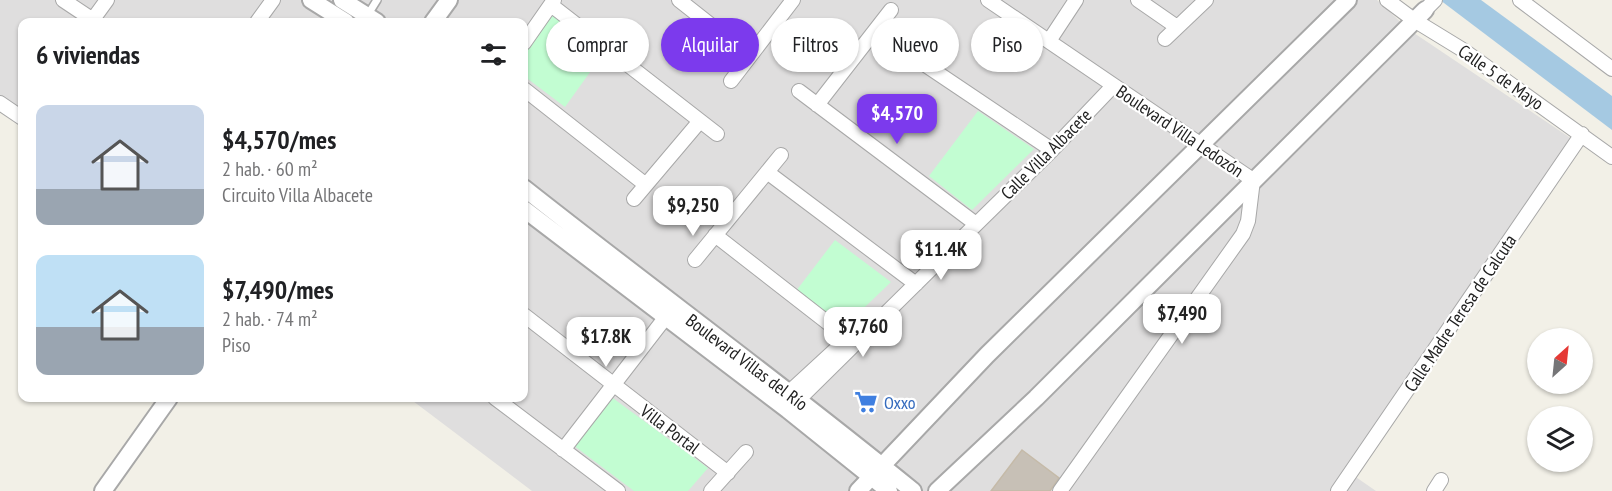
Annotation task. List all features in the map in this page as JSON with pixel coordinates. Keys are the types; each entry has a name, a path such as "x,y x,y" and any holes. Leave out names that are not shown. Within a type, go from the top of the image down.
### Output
{"street":[{"path":"63,0 88,18"},
{"path":"94,18 107,0"},
{"path":"260,18 273,0"},
{"path":"311,0 340,18"},
{"path":"437,18 449,0"},
{"path":"679,0 702,18"},
{"path":"759,44 793,0"},
{"name":"Boulevard Villa Ledozón","path":"988,0 1253,180"},
{"path":"1138,0 1177,27"},
{"path":"1165,39 1206,0"},
{"path":"858,491 987,355 1348,0"},
{"name":"Calle 5 de Mayo","path":"1387,0 1425,10 1463,50 1612,157"},
{"path":"1520,0 1612,69"},
{"path":"346,1 371,18"},
{"path":"528,37 552,2 717,134"},
{"path":"1049,41 1074,3"},
{"path":"885,18 891,10"},
{"path":"937,491 1036,398 1425,10"},
{"path":"817,105 871,36"},
{"path":"730,81 737,72"},
{"path":"936,72 1052,150"},
{"name":"Calle Villa Albacete","path":"788,402 851,341 916,284 1052,150 1113,86"},
{"path":"799,91 976,224"},
{"path":"528,92 646,185"},
{"path":"0,103 18,115"},
{"path":"634,199 700,121"},
{"name":"Calle Madre Teresa de Calcuta","path":"1338,491 1582,134"},
{"path":"695,260 781,155"},
{"path":"766,172 916,284"},
{"path":"1060,491 1243,234 1248,221 1253,180"},
{"name":"Boulevard Villas del Río","path":"528,191 670,312"},
{"name":"Boulevard Villas del Río","path":"528,212 670,312 877,471 913,491"},
{"path":"715,235 851,341"},
{"path":"563,450 670,312"},
{"name":"Villa Portal","path":"528,318 728,473"},
{"path":"103,491 166,402"},
{"path":"500,402 618,491"},
{"path":"711,491 746,452"},
{"name":"Boulevard Villas del Río","path":"877,471 889,491"}],"lane":[{"path":"372,18 377,0"}],"shaded area":[{"path":"0,0 1377,0 1408,29 1572,139 1350,473 1376,491 532,491 414,402 528,402 528,18 18,18 18,120 0,108"}],"green space":[{"path":"548,11 557,18 546,18 546,72 590,72 565,107 528,79 528,40"},
{"path":"978,111 1034,149 972,210 929,176"},
{"path":"835,240 891,282 843,328 796,291"},
{"path":"610,396 708,468 688,491 634,491 573,445"}],"water":[{"path":"1440,0 1481,0 1612,96 1612,130"}],"building":[{"path":"1022,450 1059,478 1050,491 991,491"}],"place":[{"name":"Oxxo","path":"866,402"}]}
